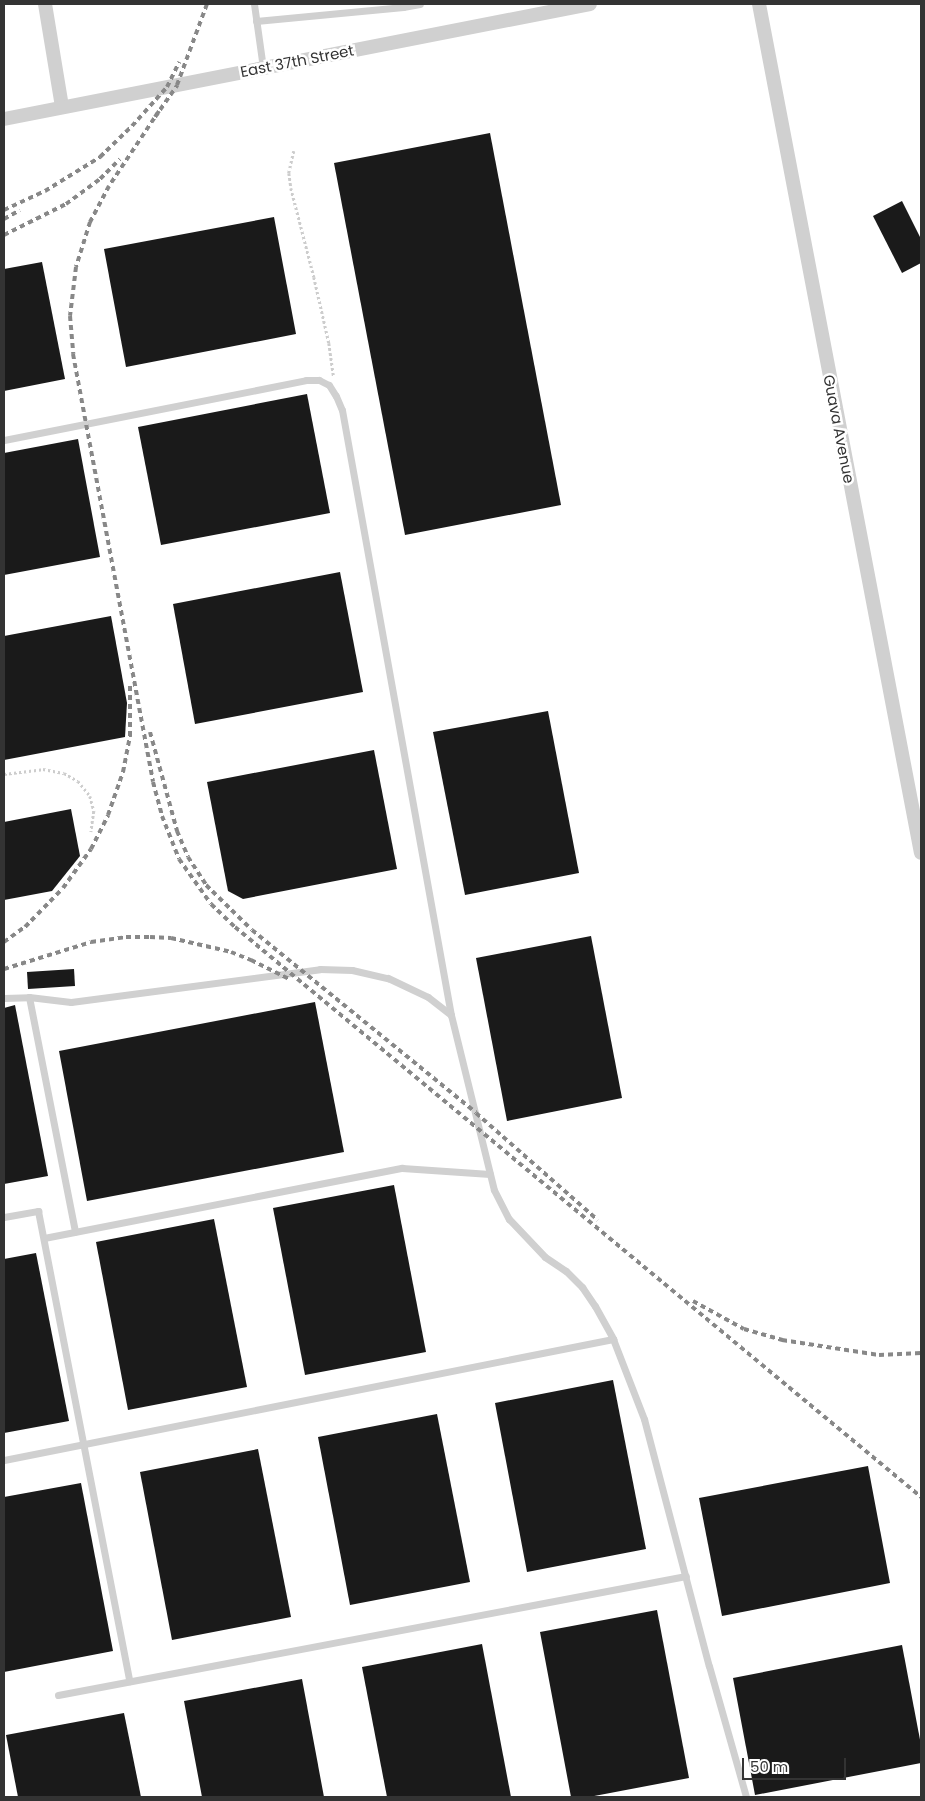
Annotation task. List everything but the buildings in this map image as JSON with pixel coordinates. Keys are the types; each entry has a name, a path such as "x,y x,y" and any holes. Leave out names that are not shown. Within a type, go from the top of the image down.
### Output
{"street":[{"path":"45,4 62,107"},
{"name":"East 37th Street","path":"4,119 590,4"},
{"name":"Guava Avenue","path":"759,4 921,853"}],"lane":[{"path":"254,4 263,68"},
{"path":"256,21 420,4"},
{"path":"4,440 306,380 319,380 329,385 336,396 342,410 451,1015 494,1190 509,1219 545,1258 566,1272 582,1287 613,1338 644,1419 746,1797"},
{"path":"4,998 29,997 71,1002 301,970 344,970 388,978 428,997 451,1015"},
{"path":"29,997 75,1232"},
{"path":"44,1238 402,1168 490,1174"},
{"path":"4,1217 38,1211 129,1681"},
{"path":"4,1460 613,1338"},
{"path":"58,1694 686,1576"}],"path":[{"path":"294,151 289,173 291,188 329,343 336,396"},
{"path":"4,774 43,769 64,773 78,781 90,796 94,811 91,832"}],"railway":[{"path":"155,117 177,85 207,4"},
{"path":"4,210 45,191 100,157 132,126 167,87 179,62"},
{"path":"159,111 109,186 90,222 76,267 70,316 73,354 153,782 162,816 179,859 211,904 235,927 921,1497"},
{"path":"4,235 66,204 100,179 120,159"},
{"path":"4,219 20,210"},
{"path":"4,942 25,927 63,888 91,849 108,815 123,772 130,736 130,685"},
{"path":"150,732 177,831 188,857 206,885 252,930 476,1113 598,1220"},
{"path":"4,969 91,942 126,937 150,937 171,938 231,952 289,979"},
{"path":"693,1301 744,1329 782,1340 879,1355 921,1353"}]}
